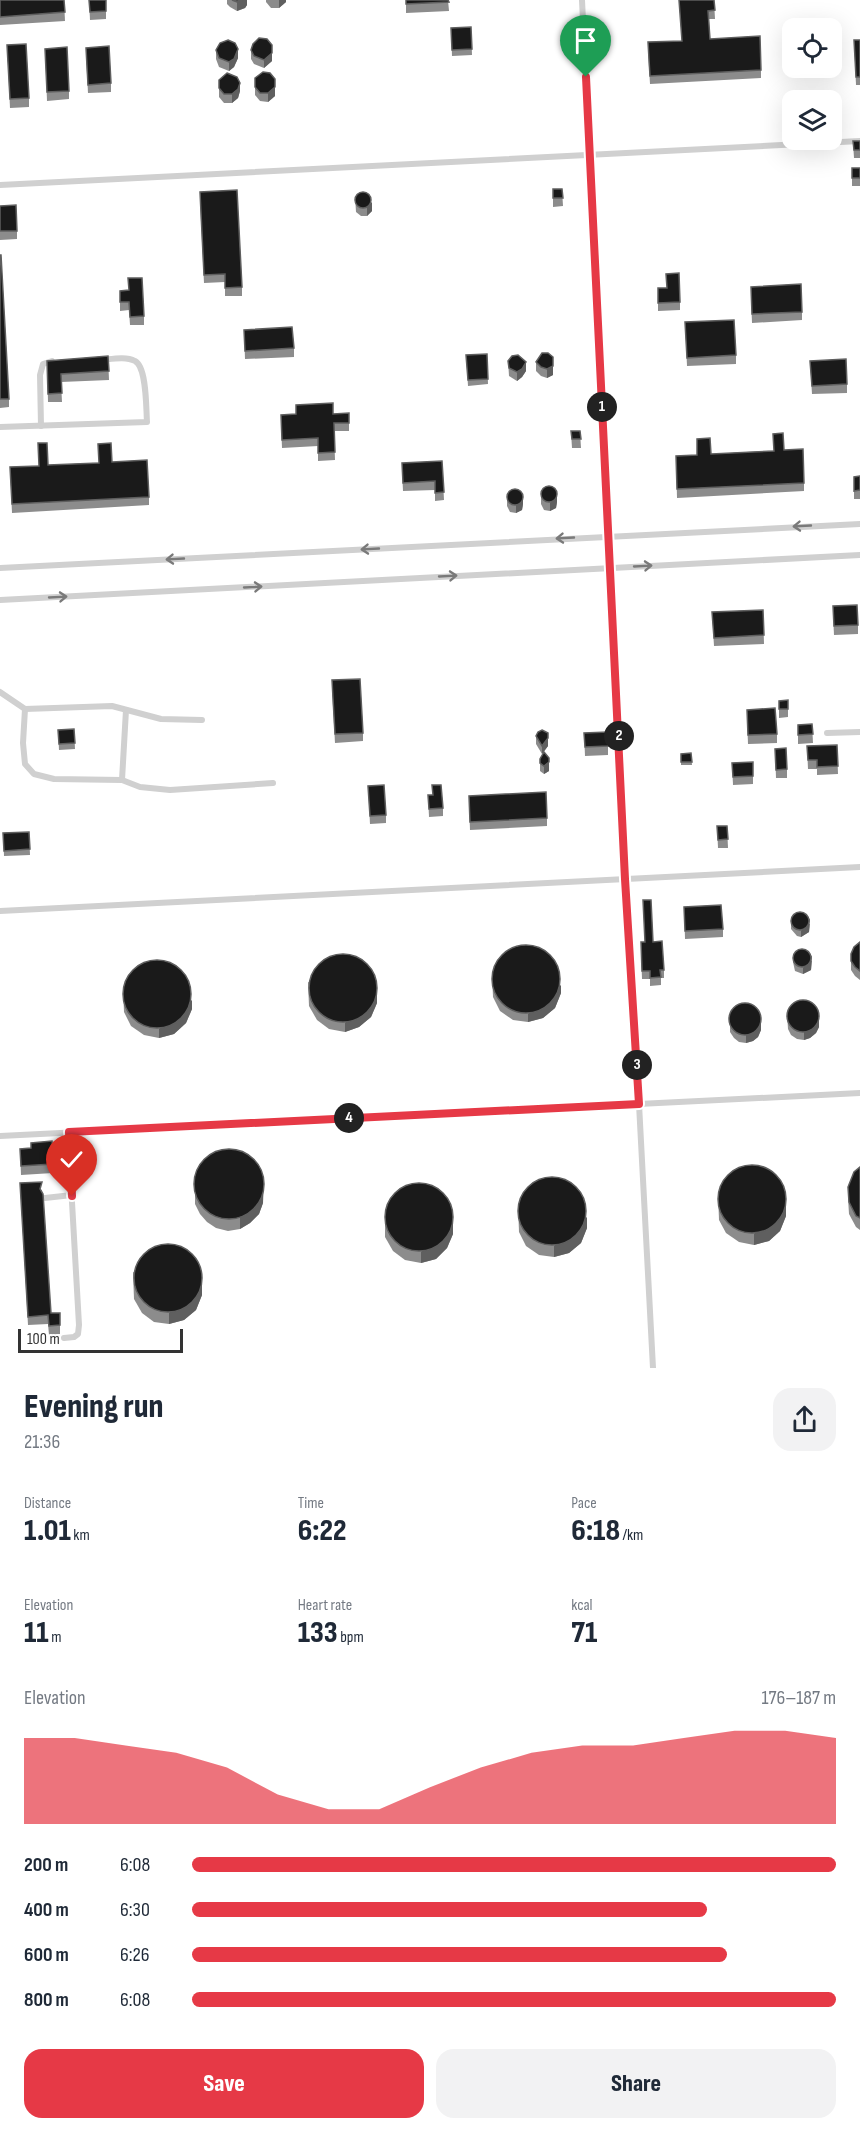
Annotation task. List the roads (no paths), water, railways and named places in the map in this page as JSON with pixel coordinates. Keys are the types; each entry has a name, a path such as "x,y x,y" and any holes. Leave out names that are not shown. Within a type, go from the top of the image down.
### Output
{"lane":[{"path":"582,0 625,879 653,1368"},
{"path":"0,185 860,141"},
{"path":"0,427 147,422 142,370 138,362 129,358 96,360"},
{"path":"41,426 41,368 43,364 63,361"},
{"path":"0,568 860,524"},
{"path":"0,600 860,555"},
{"path":"0,692 25,709 112,706 145,717 202,720"},
{"path":"25,709 23,743 26,764 34,774 54,779 122,780 140,787 170,790 273,783"},
{"path":"122,780 126,710"},
{"path":"827,733 860,732"},
{"path":"0,911 860,867"},
{"path":"0,1136 860,1093"},
{"path":"64,1338 75,1337 78,1334 79,1325 69,1132"},
{"path":"45,1198 72,1196"}]}
